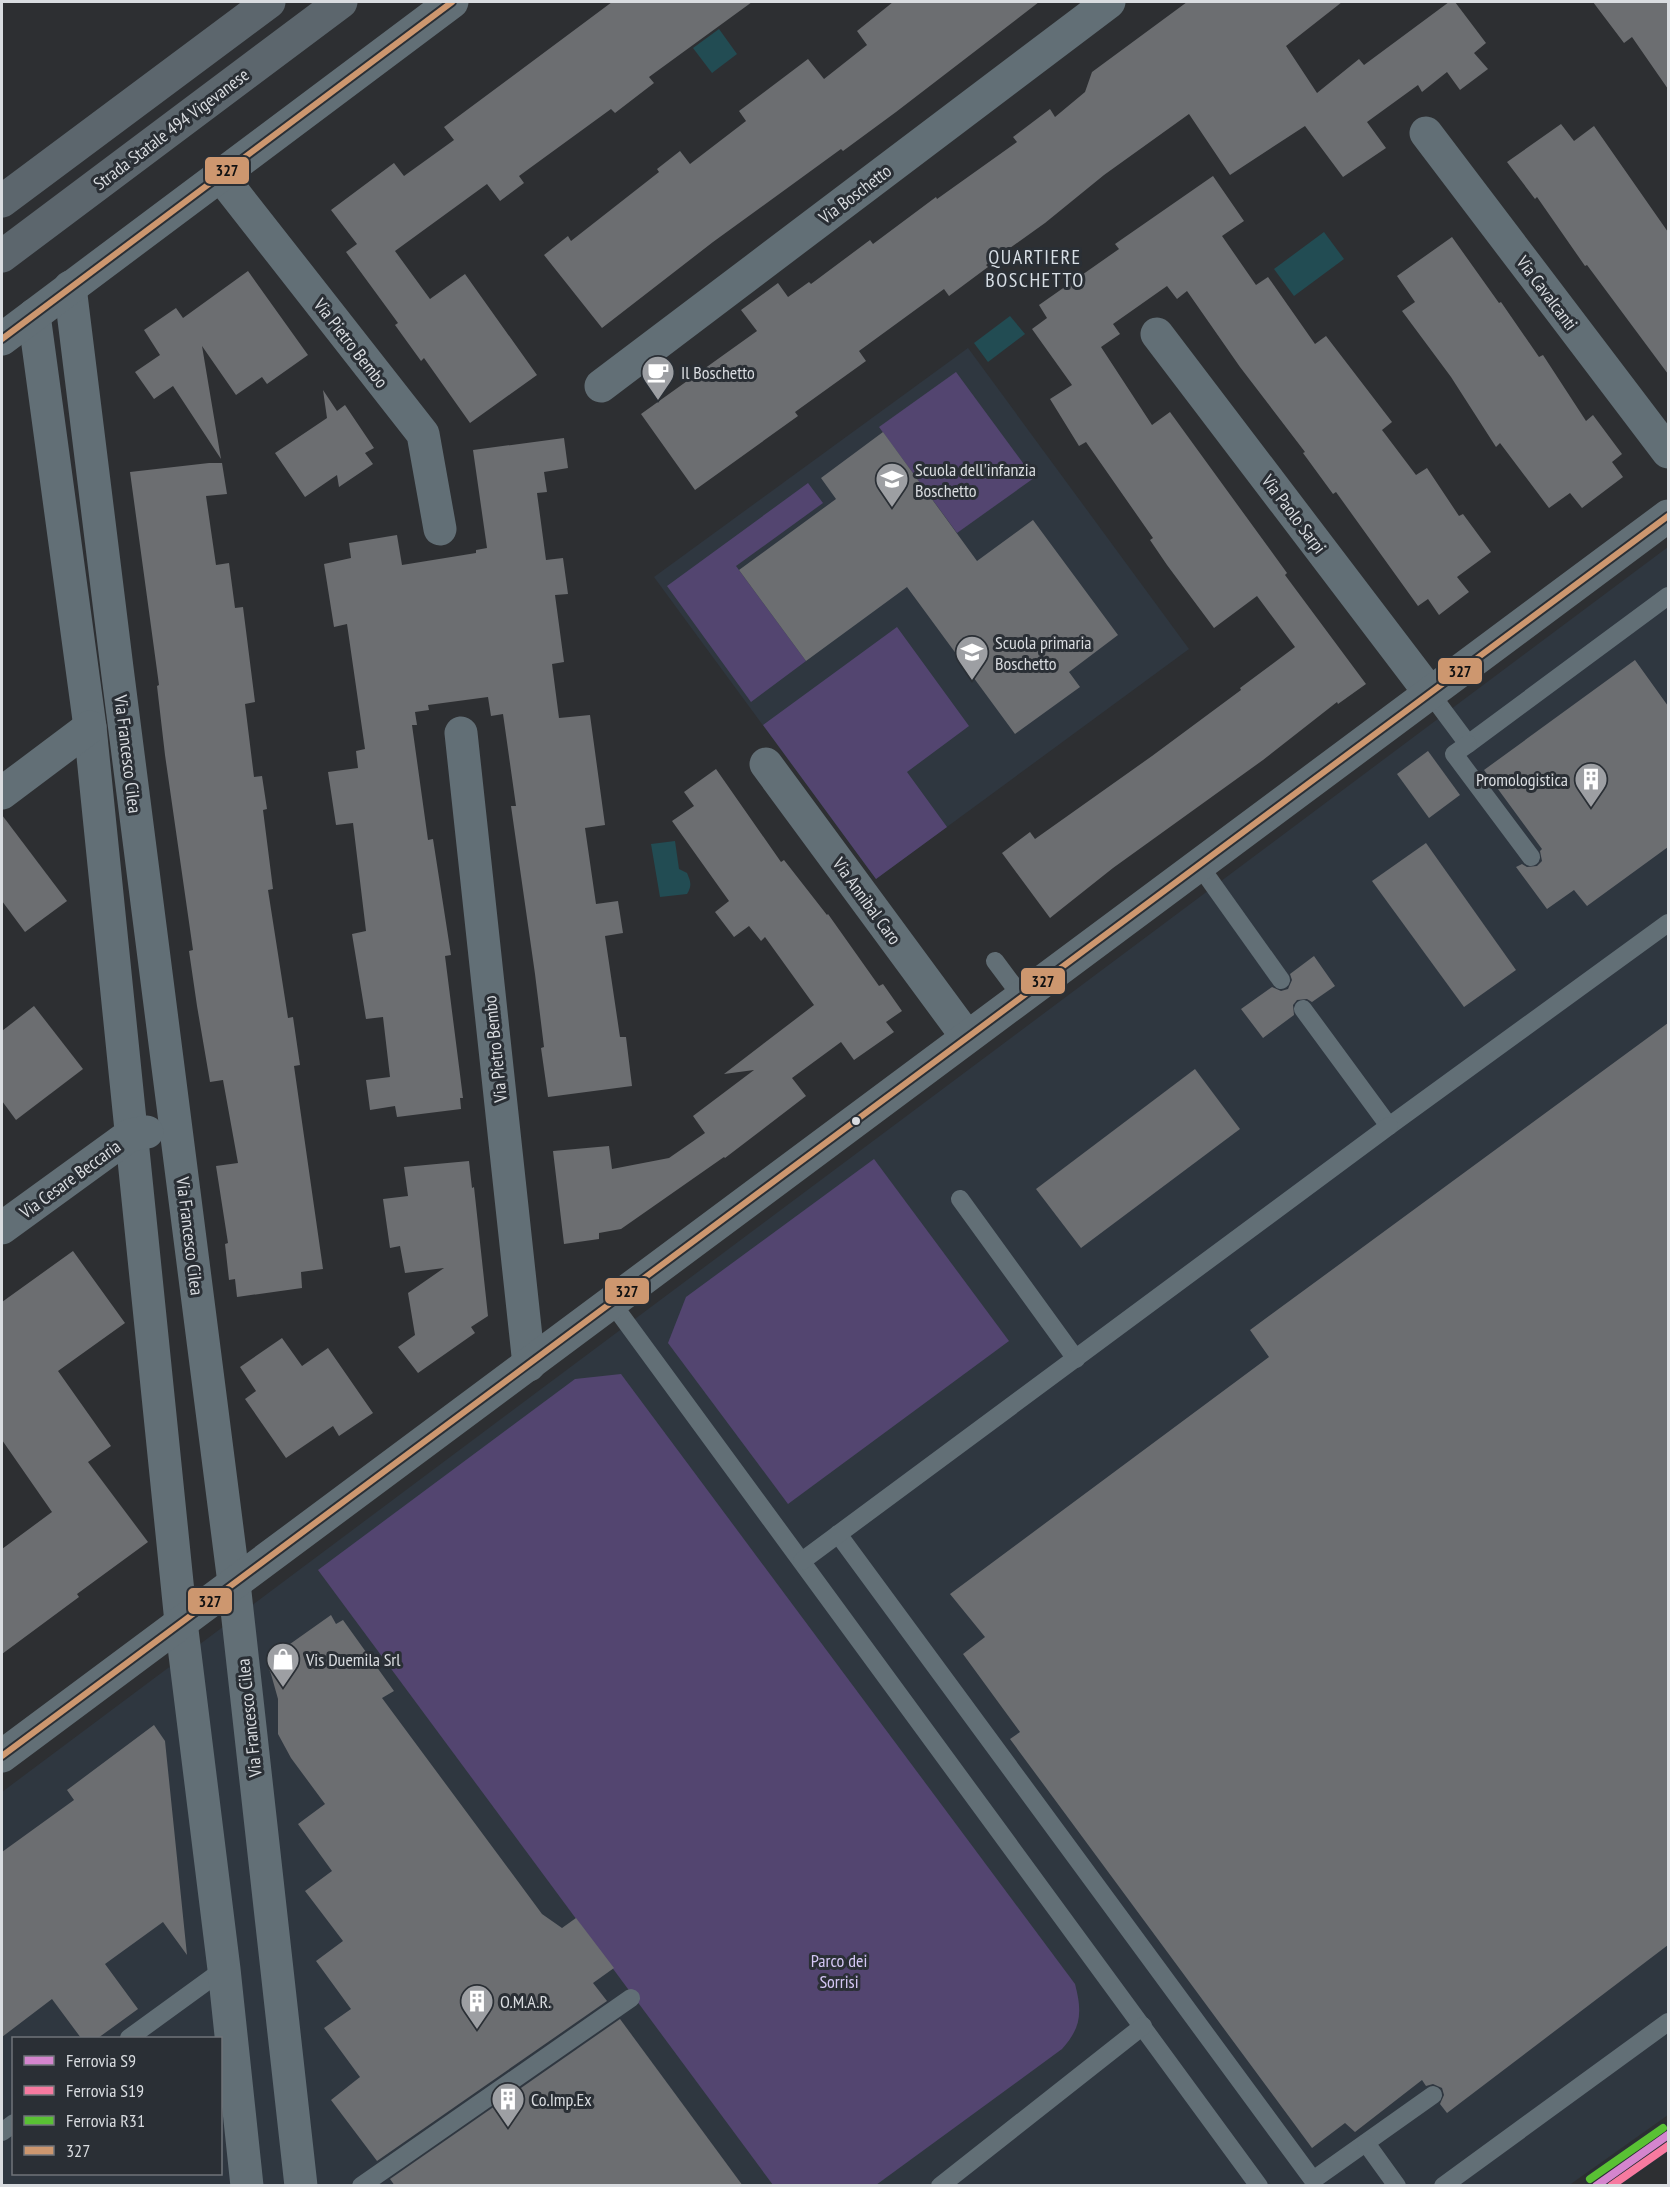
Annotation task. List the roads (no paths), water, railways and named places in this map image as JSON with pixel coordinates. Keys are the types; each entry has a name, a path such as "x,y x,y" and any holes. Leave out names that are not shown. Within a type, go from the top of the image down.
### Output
{"main road":[{"path":"2,201 269,2"},
{"name":"Strada Statale 494 Vigevanese","path":"2,255 340,2"}],"street":[{"path":"2,339 452,2"},
{"name":"Via Boschetto","path":"601,386 1109,2"},
{"name":"Via Cavalcanti","path":"1426,133 1668,453"},
{"name":"Via Pietro Bembo","path":"220,175 423,434 440,529"},
{"name":"Via Francesco Cilea","path":"70,287 234,1583 301,2186"},
{"name":"Via Francesco Cilea","path":"33,315 90,727 130,1135 182,1622 224,1969 247,2186"},
{"name":"Via Paolo Sarpi","path":"1157,334 1430,693"},
{"path":"2,1756 1430,693 1666,522"},
{"path":"2,793 90,727"},
{"name":"Via Pietro Bembo","path":"461,733 529,1365"},
{"name":"Via Annibal Caro","path":"766,764 967,1038"},
{"name":"Via Cesare Beccaria","path":"2,1228 130,1135 176,1127"}],"lane":[{"path":"1531,857 1454,754 1668,596"},
{"path":"1430,693 1468,744"},
{"path":"1199,865 1281,980"},
{"path":"802,1561 1389,1126 1668,923"},
{"path":"995,961 1022,997"},
{"path":"1303,1009 1389,1126"},
{"path":"960,1199 1076,1359"},
{"path":"612,1303 1259,2186"},
{"path":"838,1534 1313,2180 1433,2095"},
{"path":"130,2037 224,1969"},
{"path":"361,2186 631,1998"},
{"path":"1443,2186 1668,2022"},
{"path":"940,2186 1143,2026"},
{"path":"1366,2143 1397,2186"}],"water":[{"path":"719,29 737,54 712,73 693,48"},
{"path":"1324,232 1344,259 1294,296 1274,269"},
{"path":"1010,316 1025,334 988,362 974,343"},
{"path":"675,841 679,869 687,873 690,889 687,894 660,897 651,844"}],"rail line":[{"name":"R31","path":"1590,2179 1663,2128"},
{"name":"S9","path":"1596,2186 1668,2135"},
{"name":"S19","path":"1611,2186 1668,2146"}],"place":[{"name":"Il Boschetto","path":"658,401"},
{"name":"Scuola dell'infanzia Boschetto","path":"892,508"},
{"name":"Scuola primaria Boschetto","path":"972,681"},
{"name":"Promologistica","path":"1591,808"},
{"name":"Vis Duemila Srl","path":"283,1688"},
{"name":"O.M.A.R.","path":"477,2030"},
{"name":"Co.Imp.Ex","path":"508,2128"}],"district":[{"name":"QUARTIERE BOSCHETTO","path":"1035,268"}],"park label":[{"name":"Parco dei Sorrisi","path":"839,1970"}]}
